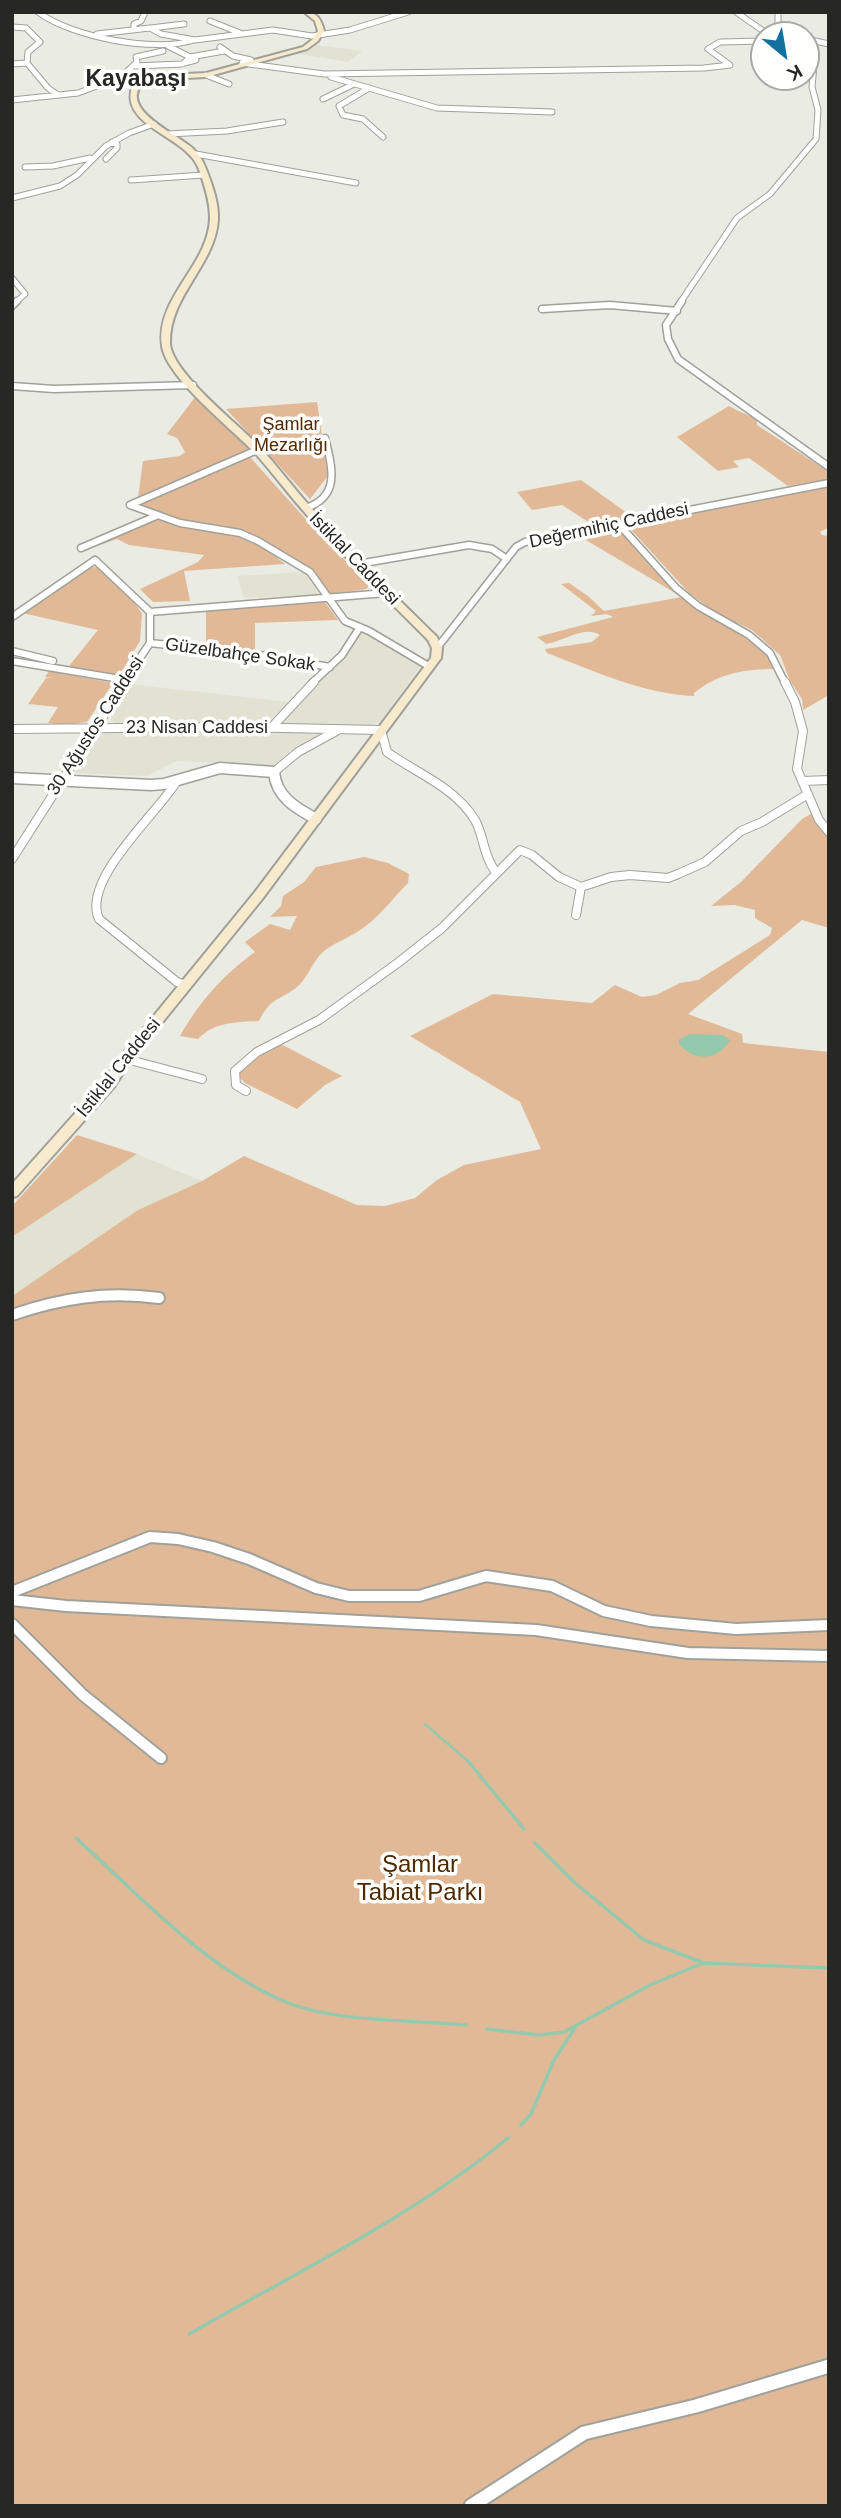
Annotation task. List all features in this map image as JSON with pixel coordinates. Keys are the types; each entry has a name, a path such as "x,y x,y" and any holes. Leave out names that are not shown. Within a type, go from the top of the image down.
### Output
{"main road":[{"path":"196,154 140,115 132,98 140,80 205,75 305,48 320,35 317,20 307,12"},
{"name":"İstiklal Caddesi","path":"12,1193 110,1084 126,1059 316,819 436,658 437,648 433,639 358,564 257,450 170,358 166,347 166,331 170,315 211,236 214,220 204,175 196,154"}],"street":[{"path":"38,12 46,20 64,27 170,48 196,60 134,65"},
{"path":"134,29 134,24 141,21 145,12"},
{"path":"12,100 78,93 121,77 134,65 140,54 194,40 272,30 301,36 320,35 362,27 408,12"},
{"path":"210,21 240,33"},
{"path":"97,34 184,24"},
{"path":"12,27 26,28 40,42 28,52 27,63 48,88 58,95"},
{"path":"150,28 161,34 194,40"},
{"path":"210,38 224,51 255,61"},
{"path":"242,63 324,74 727,67 730,65 708,48 720,42 750,41"},
{"path":"190,57 224,51"},
{"path":"12,64 27,63"},
{"path":"176,76 183,63"},
{"path":"324,74 438,108 552,112"},
{"path":"205,75 229,84"},
{"path":"121,77 140,80"},
{"path":"323,99 354,84"},
{"path":"369,88 339,106 343,115 363,119 383,137"},
{"path":"813,91 818,110 816,139 770,194 737,218 666,325 678,359 829,467"},
{"path":"36,98 37,105"},
{"path":"167,134 223,132 283,122"},
{"path":"12,198 56,187 76,176 91,158 112,142 154,124"},
{"path":"106,159 117,148 112,142"},
{"path":"196,154 356,183"},
{"path":"25,167 52,166 91,158"},
{"path":"131,180 204,175"},
{"path":"12,278 25,294 12,306"},
{"path":"542,309 571,305 627,304 677,311"},
{"path":"12,386 65,388 194,385"},
{"path":"306,508 317,505 333,485 333,470 325,438"},
{"path":"257,450 130,505 180,523 225,529 250,537 310,572 341,617 430,667"},
{"name":"Değermihiç Caddesi","path":"437,648 516,547 533,539 829,483"},
{"path":"80,548 156,516"},
{"path":"617,522 676,588 698,606 749,635 770,653 795,702 803,731 797,769 819,820 829,832"},
{"path":"358,564 469,545 492,549 507,559"},
{"path":"12,617 95,560 150,612 386,593"},
{"name":"30 Ağustos Caddesi","path":"12,859 59,781 150,643 150,612"},
{"path":"272,727 302,690 345,653 360,627"},
{"name":"Güzelbahçe Sokak","path":"150,643 259,655 330,667"},
{"path":"12,651 53,661"},
{"path":"12,661 125,680"},
{"name":"23 Nisan Caddesi","path":"15,729 272,727 381,730"},
{"path":"12,738 15,729"},
{"path":"12,778 151,785 220,768 274,772 298,752 340,729"},
{"path":"381,730 387,752"},
{"path":"365,752 387,752 462,803 474,818 487,863 495,871"},
{"path":"274,772 274,780 283,796 316,819"},
{"path":"177,780 97,887 95,913 177,982 186,985"},
{"path":"803,781 829,780"},
{"path":"246,1091 236,1085 234,1074 242,1065 257,1052 319,1020 399,962 442,928 495,871 520,850 532,855 559,877 581,887 611,877 630,875 668,878 705,862 741,831 762,822 808,794"},
{"path":"576,915 581,887"},
{"path":"126,1059 202,1079"},
{"path":"12,1315 64,1298 101,1293 132,1293 159,1298"},
{"path":"12,1592 150,1537 178,1539 213,1547 249,1559 316,1588 349,1596 419,1596 486,1576 552,1586 604,1611 651,1621 736,1629 829,1625"},
{"path":"12,1600 536,1630 688,1653 829,1656"},
{"path":"12,1624 65,1678 128,1734 161,1758"},
{"path":"471,2506 584,2433 696,2406 829,2366"}],"shaded area":[{"path":"316,45 362,51 348,62 294,53"},
{"path":"304,572 321,595 244,598 237,576"},
{"path":"362,630 422,664 380,722 366,727 276,723 336,666"},
{"path":"130,684 289,702 272,718 259,725 117,725 111,720 111,714"},
{"path":"314,731 320,734 291,750 274,766 177,761 147,776 75,773 98,735 106,732"},
{"path":"691,1034 723,1035 730,1040 719,1052 706,1057 699,1056 679,1044 679,1039"},
{"path":"137,1154 202,1181 138,1210 12,1296 12,1237"}],"green space":[{"path":"196,396 253,450 138,498 143,461 180,456 185,452 177,438 167,434"},
{"name":"Şamlar Mezarlığı","path":"317,402 328,476 310,499 226,409"},
{"path":"729,406 754,419 757,425 829,472 829,479 788,486 749,458 733,461 739,467 718,471 677,437"},
{"path":"249,456 328,544 369,583 367,589 330,594 315,572 257,536 185,522 135,505"},
{"path":"581,480 634,518 593,525 562,505 532,510 517,492"},
{"path":"829,482 829,527 820,532 829,536 829,695 803,710 802,699 790,681 780,655 752,630 715,612 689,593 624,522"},
{"path":"150,516 238,534 257,543 285,564 184,571 190,601 153,602 140,589 198,562 204,555 129,545 117,539 94,547 88,544"},
{"path":"615,525 683,594 764,645 775,669 743,671 723,677 703,686 694,696 637,686 547,653 545,649 592,642 600,635 594,632 580,633 546,644 537,637 613,617 607,614 591,616 596,611 561,584 569,583 604,611 682,597 574,533"},
{"path":"97,567 133,600 142,614 140,641 119,676 69,666 98,630 22,613 87,568"},
{"path":"325,602 338,620 255,623 255,652 206,648 206,608"},
{"path":"49,671 113,683 87,722 65,725 48,723 58,707 28,704 46,678 54,678 45,677"},
{"name":"Şamlar Tabiat Parkı","path":"814,812 821,829 829,835 829,928 802,920 688,1014 742,1034 743,1043 829,1052 829,2506 12,2506 12,1296 138,1210 202,1181 244,1156 357,1205 385,1206 415,1198 437,1180 464,1165 541,1149 520,1102 410,1036 493,994 592,1003 615,985 642,997 656,995 680,983 698,980 770,935 772,928 755,918 755,910 735,905 711,906 741,882 802,819"},
{"path":"364,857 388,863 409,874 408,883 377,916 324,951 301,983 272,1003 259,1021 218,1026 198,1039 180,1036 213,990 255,952 245,942 270,924 290,930 297,916 270,917 281,906 283,896 304,882 316,867"},
{"path":"277,1042 342,1076 325,1085 297,1109 245,1083 239,1077 239,1070"},
{"path":"77,1135 137,1154 12,1237 12,1206"}],"waterway":[{"path":"425,1724 469,1762"},
{"path":"469,1762 524,1829"},
{"path":"76,1838 175,1929 256,1988 305,2009 327,2013 466,2025"},
{"path":"535,1843 574,1882 644,1940 701,1962"},
{"path":"487,2029 539,2035 564,2032 650,1985 703,1963 829,1968"},
{"path":"521,2125 531,2114 554,2060 575,2028"},
{"path":"189,2334 393,2218 471,2167 508,2138"}],"district":[{"name":"Kayabaşı","path":"136,80"}]}
